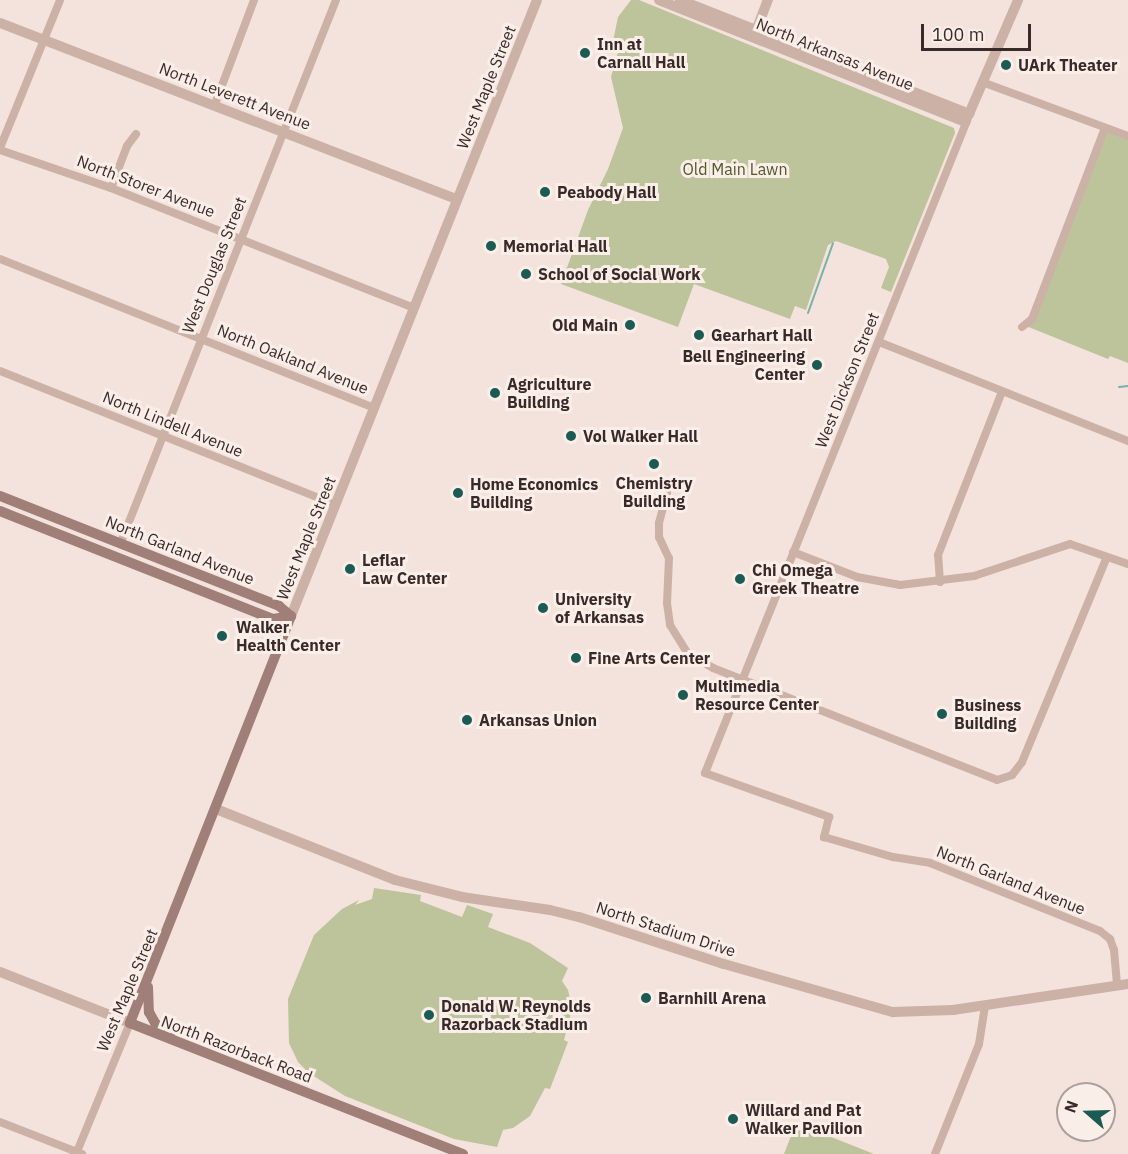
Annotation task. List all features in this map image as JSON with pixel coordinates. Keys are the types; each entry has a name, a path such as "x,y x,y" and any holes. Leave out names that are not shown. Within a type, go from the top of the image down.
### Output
{"main road":[{"name":"North Garland Avenue","path":"0,496 279,606 291,616"},
{"name":"North Garland Avenue","path":"0,511 273,619 291,616"},
{"name":"West Maple Street","path":"130,1023 291,616"},
{"path":"148,982 152,1016 166,1033 180,1043"},
{"name":"North Razorback Road","path":"130,1023 463,1154"}],"street":[{"path":"0,149 60,0"},
{"path":"216,104 254,0"},
{"name":"West Douglas Street","path":"121,542 336,0"},
{"name":"West Maple Street","path":"291,616 537,0"},
{"name":"North Arkansas Avenue","path":"661,0 755,34 968,118"},
{"name":"North Arkansas Avenue","path":"680,0 755,34"},
{"path":"755,34 768,0"},
{"name":"West Dickson Street","path":"705,773 982,82 1018,0"},
{"name":"North Leverett Avenue","path":"0,23 216,104 457,200"},
{"path":"982,82 1128,136"},
{"path":"1023,327 1032,320 1105,128"},
{"path":"111,188 127,146 136,134"},
{"name":"North Storer Avenue","path":"0,149 111,188 414,308"},
{"name":"North Oakland Avenue","path":"0,259 374,408"},
{"path":"879,342 1128,441"},
{"name":"North Lindell Avenue","path":"0,371 335,504"},
{"path":"940,582 938,555 1002,392"},
{"path":"667,493 659,524 659,537 669,558 667,603 670,625 688,654 743,680 990,779 1008,778 1019,769 1107,557"},
{"path":"793,552 856,577 883,584 940,582 1006,568 1070,544 1128,564"},
{"name":"North Garland Avenue","path":"705,773 829,818 824,837 930,863 1100,931 1110,939 1123,985"},
{"name":"North Stadium Drive","path":"216,809 395,880 462,897 550,910 579,917 870,1007 893,1012 919,1012 985,1005 1123,985"},
{"name":"North Razorback Road","path":"0,972 130,1023"},
{"path":"935,1154 979,1044 985,1005"},
{"name":"West Maple Street","path":"79,1153 130,1023"},
{"path":"0,1122 79,1153"}],"green space":[{"name":"Old Main Lawn","path":"631,0 639,0 954,128 955,133 891,292 881,288 889,267 886,259 836,241 828,245 806,310 795,306 790,319 694,284 678,327 561,284 588,210 608,169 623,128 611,77 618,52 612,46 618,17"},
{"path":"1105,128 1128,136 1128,363 1110,356 1108,359 1026,326"},
{"name":"Donald W. Reynolds Razorback Stadium","path":"374,888 421,895 420,901 462,917 467,905 493,914 488,927 530,943 568,968 562,981 568,990 572,1009 564,1040 568,1042 550,1089 545,1088 530,1116 513,1128 503,1130 497,1147 454,1139 345,1096 309,1073 298,1062 289,1043 288,999 314,935 342,909 359,900 355,905 372,899"},
{"path":"796,1123 874,1154 784,1154"}],"waterway":[{"path":"808,313 833,243"},
{"path":"1119,387 1128,386"}],"place":[{"name":"Inn at Carnall Hall","path":"585,53"},
{"name":"UArk Theater","path":"1006,65"},
{"name":"Peabody Hall","path":"545,192"},
{"name":"Memorial Hall","path":"491,246"},
{"name":"School of Social Work","path":"526,274"},
{"name":"Old Main","path":"630,325"},
{"name":"Gearhart Hall","path":"699,335"},
{"name":"Bell Engineering Center","path":"817,365"},
{"name":"Agriculture Building","path":"495,393"},
{"name":"Vol Walker Hall","path":"571,436"},
{"name":"Chemistry Building","path":"654,464"},
{"name":"Home Economics Building","path":"458,493"},
{"name":"Leflar Law Center","path":"350,569"},
{"name":"Chi Omega Greek Theatre","path":"740,579"},
{"name":"University of Arkansas","path":"543,608"},
{"name":"Walker Health Center","path":"222,636"},
{"name":"Fine Arts Center","path":"576,658"},
{"name":"Multimedia Resource Center","path":"683,695"},
{"name":"Business Building","path":"942,714"},
{"name":"Arkansas Union","path":"467,720"},
{"name":"Barnhill Arena","path":"646,998"},
{"name":"Donald W. Reynolds Razorback Stadium","path":"429,1015"},
{"name":"Willard and Pat Walker Pavilion","path":"733,1119"}]}
